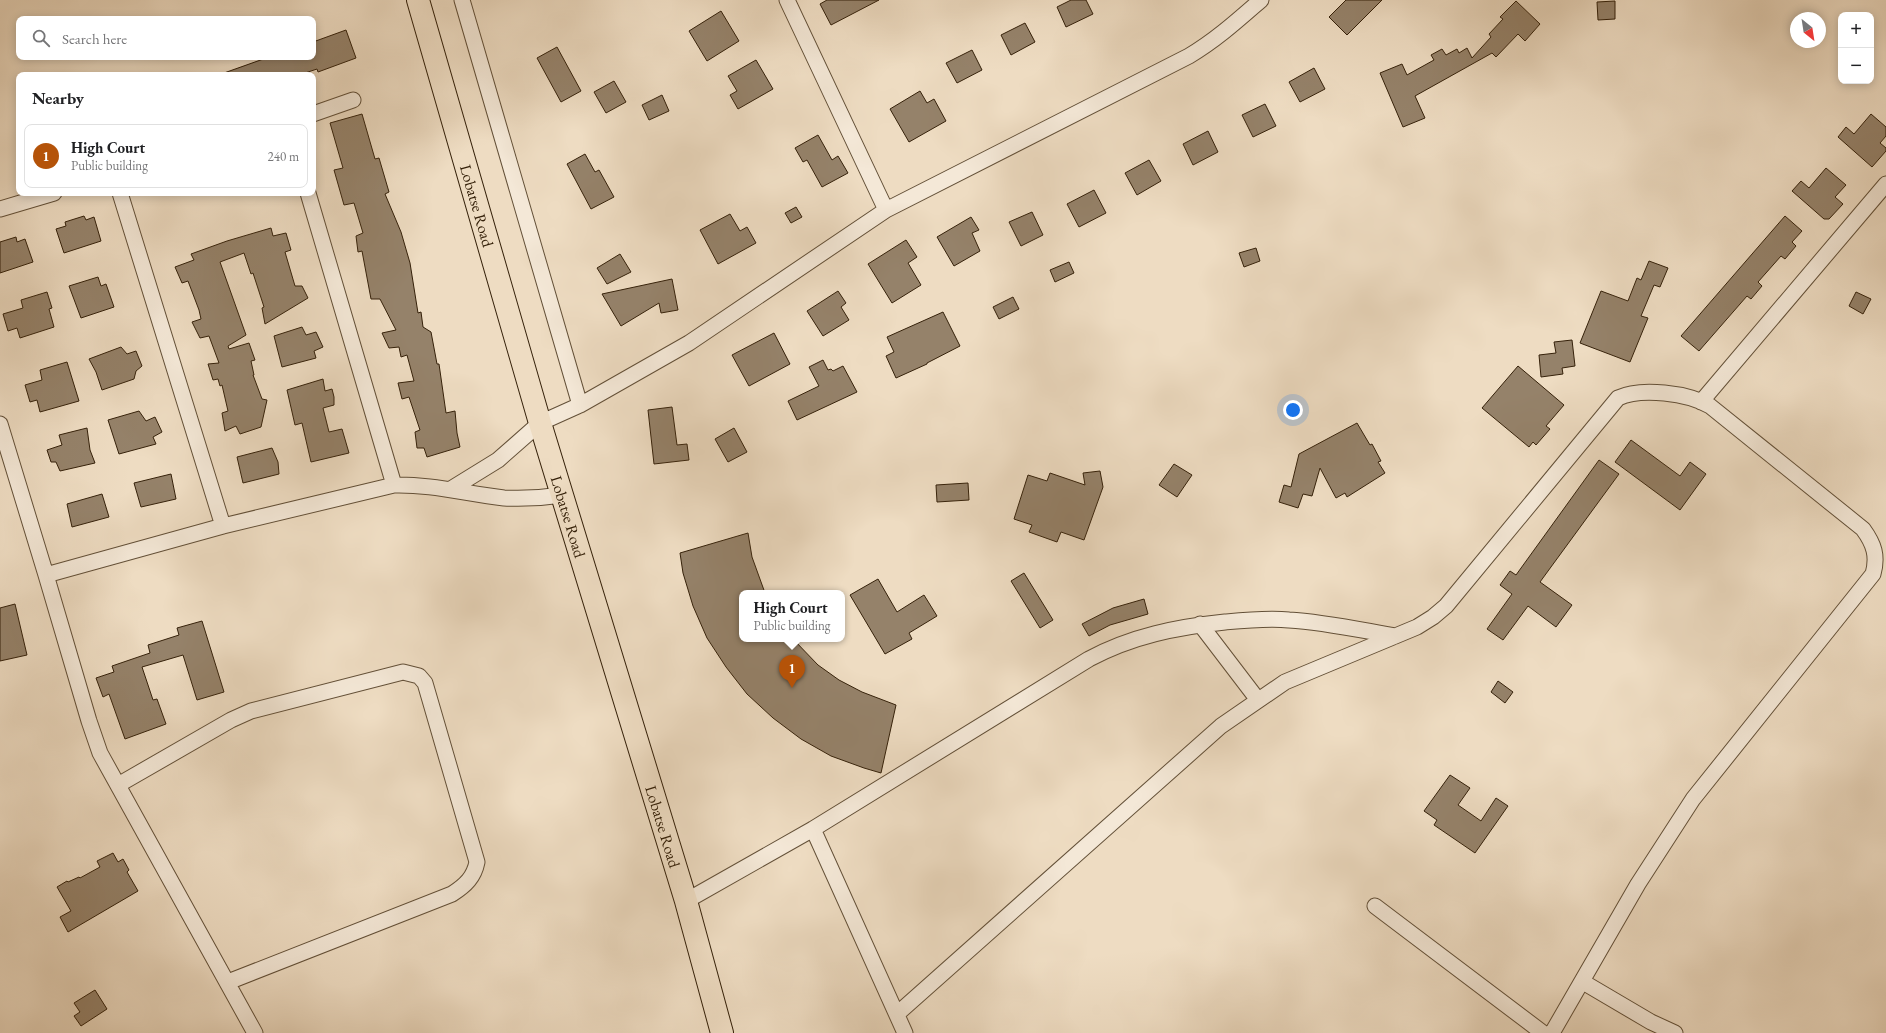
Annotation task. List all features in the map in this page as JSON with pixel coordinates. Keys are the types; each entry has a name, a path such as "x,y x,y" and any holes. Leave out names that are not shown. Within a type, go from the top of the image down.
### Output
{"highway":[{"name":"Lobatse Road","path":"418,0 540,423 686,901 722,1033"}],"street":[{"path":"462,0 580,405"},
{"path":"787,0 886,210"},
{"path":"450,489 498,460 540,423 580,405 689,343 886,210 1189,56 1208,45 1261,0"},
{"path":"316,113 353,100"},
{"path":"1701,402 1886,184"},
{"path":"0,209 44,196"},
{"path":"121,196 223,526"},
{"path":"309,196 394,485"},
{"path":"897,1014 1221,726 1274,688 1417,627 1433,618 1446,606 1618,398 1626,395 1654,392 1701,402 1710,406 1864,529 1881,556 1873,574 1693,799 1638,884 1583,982 1552,1033"},
{"path":"0,424 4,455 46,575 95,739 118,785 255,1033"},
{"path":"46,575 223,526 394,485 412,485 450,489 484,495 519,498 536,499 562,495"},
{"path":"686,901 813,829 1098,654 1150,634 1200,624 1259,619 1290,620 1396,636"},
{"path":"1200,624 1258,700"},
{"path":"118,785 231,720 251,711 403,672 418,676 425,683 476,862 474,873 465,885 452,894 228,982"},
{"path":"813,829 905,1033"},
{"path":"1375,906 1542,1033"},
{"path":"1583,982 1651,1022 1675,1033"}],"building":[{"path":"827,0 879,0 831,25 820,4"},
{"path":"1071,0 1086,0 1093,14 1066,27 1057,7"},
{"path":"1346,0 1382,0 1347,35 1329,17"},
{"path":"1516,1 1540,24 1525,41 1518,34 1496,57 1492,53 1415,96 1425,118 1403,127 1380,73 1402,64 1407,75 1434,60 1431,55 1442,49 1446,55 1457,49 1459,53 1467,48 1472,58 1491,37 1489,34 1503,19 1500,17"},
{"path":"1615,1 1615,19 1598,20 1597,2"},
{"path":"721,11 739,41 707,61 689,31"},
{"path":"1025,23 1035,42 1011,55 1001,35"},
{"path":"346,30 356,58 318,72 317,69 308,72 227,72 261,60 316,60 316,41"},
{"path":"557,47 581,91 561,102 537,58"},
{"path":"972,50 982,70 957,83 946,63"},
{"path":"756,60 773,89 738,109 730,95 737,91 728,76"},
{"path":"1314,68 1325,89 1300,102 1289,82"},
{"path":"614,81 626,102 606,113 594,92"},
{"path":"920,91 927,103 934,99 946,121 909,142 890,109"},
{"path":"662,95 669,111 649,120 642,105"},
{"path":"1265,104 1276,126 1253,137 1242,115"},
{"path":"362,114 375,159 379,158 389,192 385,194 401,232 410,263 418,313 421,312 423,327 431,332 437,364 439,364 446,413 455,411 460,447 427,457 424,448 417,448 415,432 420,430 409,397 402,399 398,383 414,381 407,355 401,357 399,347 389,348 382,333 396,330 380,299 371,299 362,251 358,252 356,236 363,233 354,203 344,205 334,170 343,168 330,123"},
{"path":"1871,114 1886,127 1886,136 1880,143 1886,148 1886,151 1872,167 1838,137 1846,127 1854,134"},
{"path":"1208,131 1218,152 1193,165 1183,144"},
{"path":"818,135 832,160 838,156 848,173 822,187 807,160 803,162 795,148"},
{"path":"585,154 595,172 599,170 614,197 591,209 567,164"},
{"path":"1149,160 1161,181 1137,195 1125,173"},
{"path":"1826,168 1846,185 1835,197 1843,204 1829,219 1824,219 1792,191 1801,181 1809,188"},
{"path":"1094,190 1106,213 1079,227 1067,204"},
{"path":"796,207 802,217 791,223 785,213"},
{"path":"1032,212 1043,235 1021,246 1009,222"},
{"path":"730,214 740,231 747,227 756,243 718,264 700,230"},
{"path":"84,216 86,220 94,217 101,241 64,253 56,229 66,226 65,222"},
{"path":"1785,216 1802,231 1792,242 1796,246 1785,259 1781,256 1758,282 1762,286 1751,299 1747,296 1699,351 1681,336"},
{"path":"971,217 979,230 972,233 980,251 954,266 937,237"},
{"path":"271,228 273,236 286,233 291,250 285,252 295,286 302,286 308,298 265,324 262,308 264,307 253,273 251,274 244,253 220,262 246,335 228,346 229,349 249,343 255,360 251,361 253,375 262,399 267,400 261,427 240,434 236,426 225,431 222,413 228,411 222,385 220,386 218,379 213,380 208,364 219,363 209,336 200,338 192,322 201,319 199,310 188,281 182,283 175,267 194,260 191,254 227,241"},
{"path":"16,237 17,242 25,239 33,262 0,273 0,242"},
{"path":"906,240 917,257 908,263 921,285 892,303 868,264"},
{"path":"1256,248 1260,261 1244,267 1239,253"},
{"path":"620,254 631,272 607,284 597,268"},
{"path":"1649,261 1668,268 1660,287 1654,285 1641,316 1648,318 1630,362 1580,343 1601,291 1628,301 1637,278 1641,280"},
{"path":"1069,262 1074,273 1055,282 1050,270"},
{"path":"98,277 101,286 106,284 114,307 81,318 69,286"},
{"path":"672,279 678,310 661,313 659,303 621,326 602,294"},
{"path":"838,291 846,303 841,307 849,320 823,336 807,311"},
{"path":"47,292 52,308 49,309 54,327 20,338 17,328 8,331 3,314 23,308 21,300"},
{"path":"1856,292 1871,299 1863,314 1849,306"},
{"path":"1013,297 1019,309 999,319 993,307"},
{"path":"943,312 960,346 927,364 896,378 886,356 894,352 887,337"},
{"path":"302,327 306,335 316,332 323,347 314,351 316,358 282,367 274,336"},
{"path":"774,333 790,364 749,386 732,355"},
{"path":"1572,340 1575,366 1562,368 1563,374 1541,377 1539,355 1556,353 1554,342"},
{"path":"121,347 127,354 136,351 142,366 136,371 134,379 102,390 96,372 89,359"},
{"path":"823,360 828,370 831,369 833,371 843,366 857,392 797,420 788,401 819,386 809,367"},
{"path":"67,362 79,401 40,412 37,400 30,402 25,385 42,380 40,370"},
{"path":"1518,366 1564,405 1546,426 1550,429 1536,445 1533,442 1529,447 1482,408"},
{"path":"323,379 325,391 332,389 334,397 334,405 323,408 329,432 342,429 349,453 311,462 302,423 295,425 287,390"},
{"path":"672,407 677,445 687,444 689,460 654,464 648,410"},
{"path":"139,411 146,421 155,417 162,432 153,437 156,444 119,454 108,420"},
{"path":"1357,423 1370,445 1372,444 1381,461 1378,462 1385,473 1347,497 1345,493 1336,498 1320,468 1312,496 1303,494 1298,508 1279,502 1284,485 1291,487 1299,454"},
{"path":"87,428 90,450 95,463 60,471 56,462 51,462 47,450 62,445 59,435"},
{"path":"734,428 747,452 728,462 715,439"},
{"path":"1631,440 1680,476 1690,462 1706,474 1680,510 1615,462"},
{"path":"272,448 278,462 279,474 243,483 237,457"},
{"path":"1599,460 1619,474 1540,582 1572,605 1556,627 1528,606 1503,640 1487,629 1512,594 1500,585 1510,571 1516,575"},
{"path":"1174,464 1192,475 1177,497 1159,485"},
{"path":"1100,471 1103,487 1084,540 1061,532 1057,542 1029,532 1032,525 1014,519 1028,475 1047,481 1050,473 1085,485 1083,473"},
{"path":"171,474 176,499 141,507 134,483"},
{"path":"968,483 969,500 937,502 936,485"},
{"path":"102,494 109,517 72,527 67,504"},
{"path":"748,533 752,557 764,590 739,590 739,642 796,642 818,665 839,680 862,692 896,705 881,773 831,756 801,739 773,718 747,694 726,667 707,638 693,606 683,573 680,553"},
{"path":"1024,573 1053,620 1040,628 1011,581"},
{"path":"878,579 897,612 924,595 937,616 909,633 912,639 885,654 850,595"},
{"path":"1144,599 1148,614 1110,625 1089,636 1082,624 1113,608"},
{"path":"15,604 27,655 0,661 0,608"},
{"path":"202,621 224,692 197,700 183,655 142,667 153,700 157,699 166,724 125,739 109,694 103,697 96,678 114,672 112,666 150,653 148,645 179,635 177,628"},
{"path":"1498,681 1513,692 1505,703 1491,692"},
{"path":"1450,775 1470,788 1458,805 1481,821 1496,798 1508,806 1475,853 1434,825 1437,820 1424,811"},
{"path":"113,853 118,862 123,859 129,870 127,872 138,891 68,932 60,917 71,911 57,887 67,881 80,878 100,867 97,861"},
{"path":"95,990 107,1009 81,1026 74,1016 80,1012 74,1003"}],"place":[{"name":"High Court","path":"792,688"}]}
